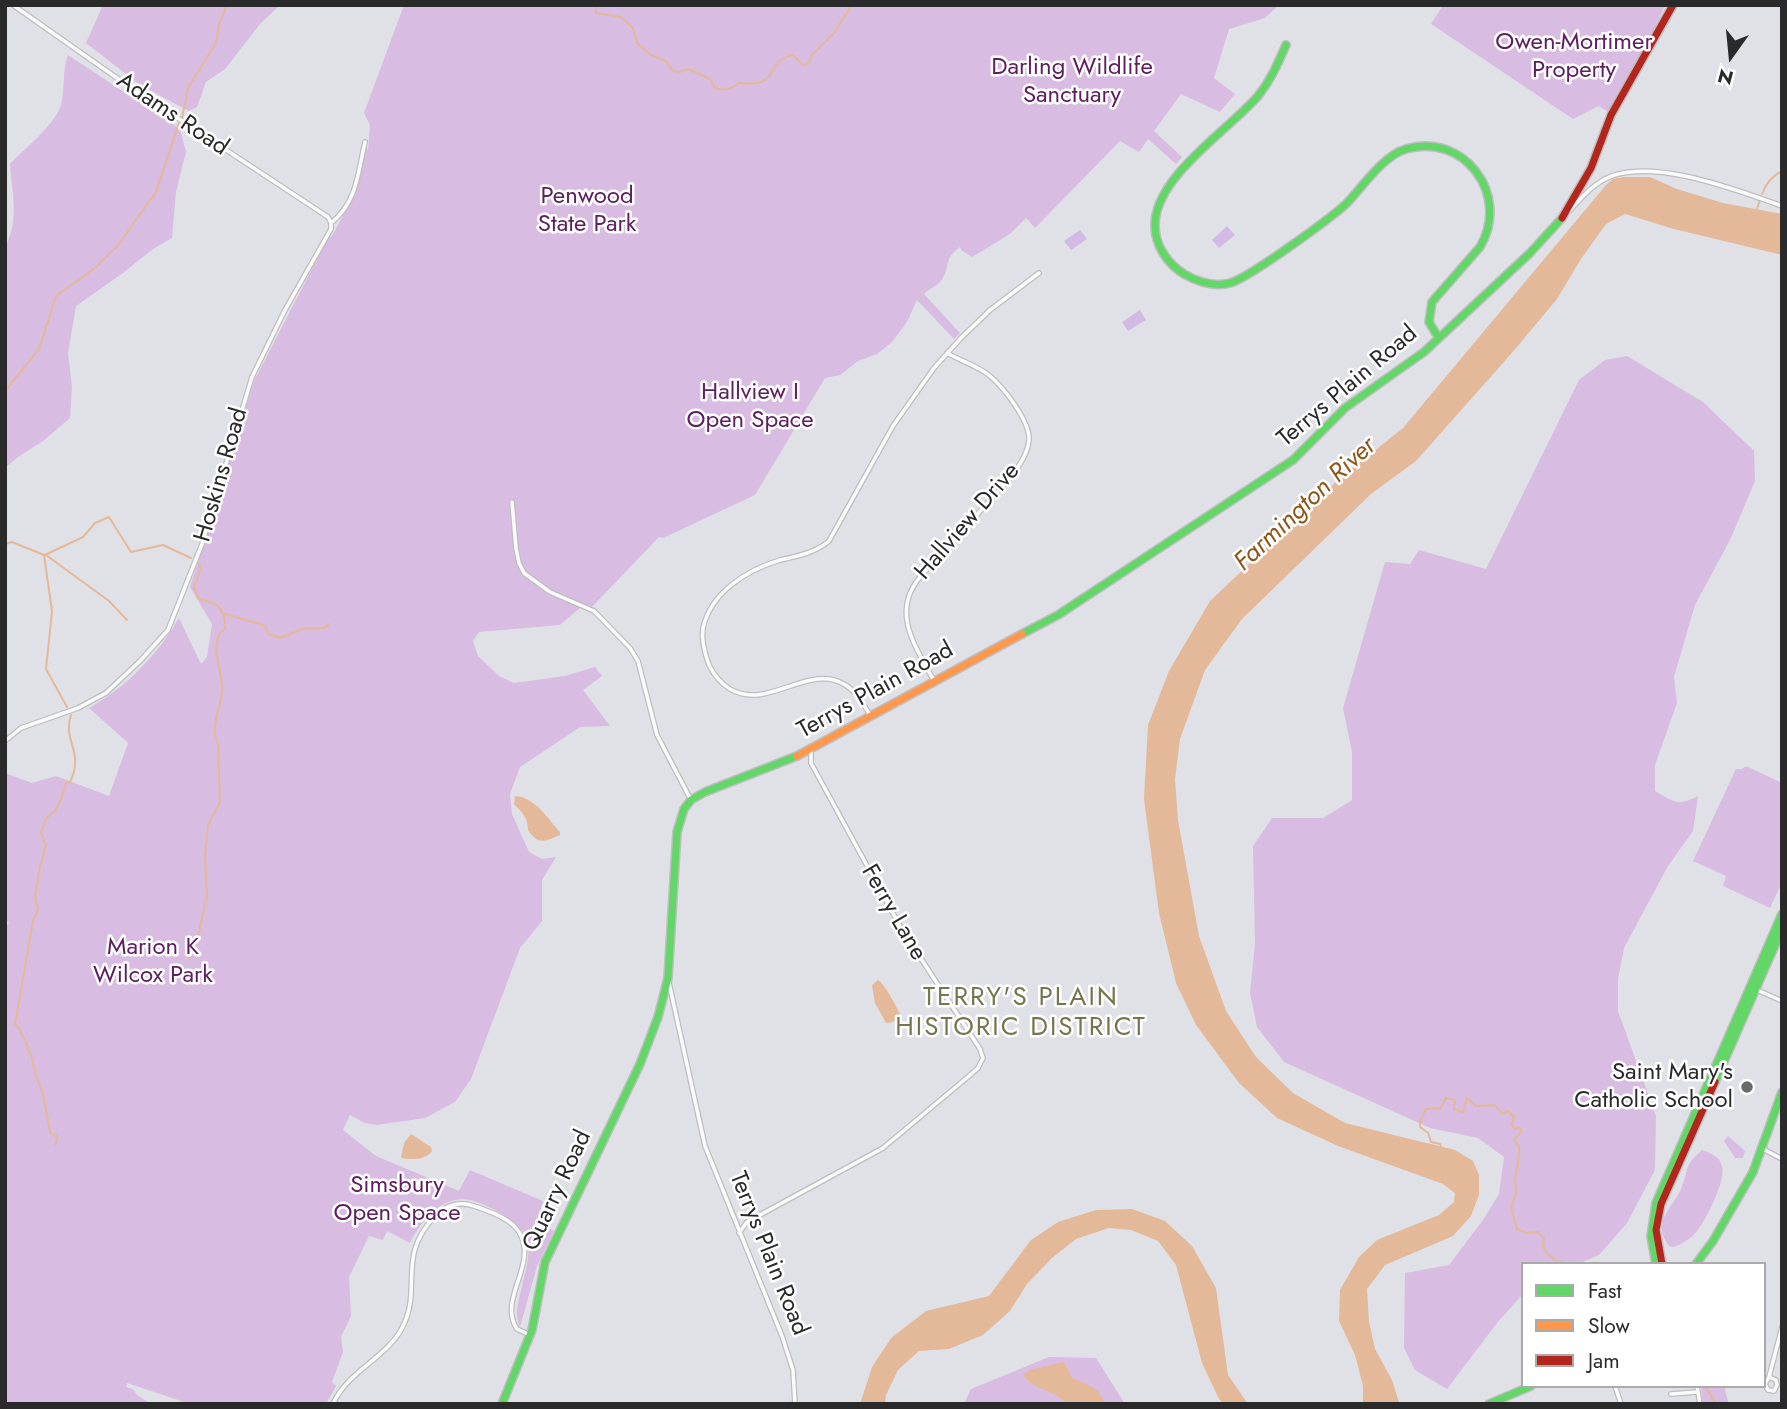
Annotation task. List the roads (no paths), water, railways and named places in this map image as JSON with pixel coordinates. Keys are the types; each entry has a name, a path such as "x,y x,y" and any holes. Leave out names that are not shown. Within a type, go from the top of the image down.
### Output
{"main road":[{"name":"Terrys Plain Road","path":"667,978 676,842 681,817 691,800 811,749 1058,615 1293,460 1345,408 1424,352 1530,253 1564,215 1591,167 1611,115 1674,5"},
{"path":"1286,45 1275,72 1257,97 1218,132 1177,176 1159,206 1155,227 1166,259 1197,281 1212,284 1231,283 1252,272 1345,205 1384,163 1405,149 1429,147 1448,151 1463,159 1480,175 1488,190 1490,222 1480,247 1432,302 1429,322 1438,337"},
{"path":"1662,1262 1656,1230 1661,1204 1782,914"},
{"path":"1656,1262 1651,1236 1656,1203 1752,988 1782,929"},
{"name":"Quarry Road","path":"502,1404 530,1335 545,1262 640,1064 667,978"},
{"path":"1697,1262 1747,1184 1763,1149 1782,1092"},
{"path":"1489,1404 1526,1388"}],"street":[{"name":"Adams Road","path":"13,5 114,76 328,217 331,223"},
{"name":"Hoskins Road","path":"5,741 21,728 78,708 106,693 161,639 172,624 202,544 249,386 285,310 331,229 331,223 340,216 351,199 365,142"},
{"path":"1564,215 1600,181 1624,172 1662,173 1696,179 1730,187 1782,206"},
{"path":"871,717 856,693 835,681 809,679 759,695 732,690 719,681 711,669 704,645 703,628 714,604 734,582 759,568 817,549 829,541 901,413 947,353 990,310 1039,273"},
{"name":"Hallview Drive","path":"934,681 908,629 906,608 909,594 920,577 1014,474 1024,457 1029,438 1018,410 990,377 947,353"},
{"path":"512,502 516,548 524,573 550,592 594,611 634,654 655,728 691,800"},
{"name":"Ferry Lane","path":"747,1222 883,1148 978,1068 983,1058 980,1049 895,918 811,763 811,749"},
{"name":"Ferry Lane","path":"798,755 811,763"},
{"name":"Terrys Plain Road","path":"667,978 705,1146 793,1370 795,1404"},
{"path":"1752,988 1782,1001"},
{"path":"662,998 672,999"},
{"path":"1763,1149 1782,1159"},
{"path":"333,1404 339,1391 388,1346 402,1328 409,1309 415,1245 425,1228 447,1206 468,1204 478,1207 510,1221 520,1232 525,1253 511,1310 517,1329 530,1335"},
{"path":"734,1222 747,1222"},
{"path":"739,1233 747,1222"},
{"path":"1769,1377 1782,1327"},
{"path":"1671,1394 1697,1389 1700,1404"}],"waterway":[{"path":"182,118 188,88 216,43 219,24 227,5"},
{"path":"595,5 596,13 621,17 633,28 637,43 651,55 666,61 673,71 689,69 710,79 715,88 721,89 739,83 762,82 778,63 793,55 803,65 807,64 834,33 852,5"},
{"path":"5,391 39,349 56,296 94,269 118,245 156,192 179,123"},
{"path":"1782,143 1782,156"},
{"path":"1762,194 1770,180 1782,171"},
{"path":"1757,209 1760,200"},
{"path":"45,555 83,537 95,523 109,517 131,552 163,545 191,558"},
{"path":"5,544 12,542 44,555 52,611 46,669 67,707"},
{"path":"46,555 109,601 127,620"},
{"path":"189,959 197,941 207,896 205,856 208,825 220,802 215,731 222,683 216,650 219,635 225,628 222,611 211,602 199,599 194,588 201,568 198,563"},
{"path":"225,614 264,625 269,634 280,638 303,629 324,628 329,624"},
{"path":"55,1144 58,1137 50,1132 43,1094 31,1055 15,1024 33,921 38,909 35,897 46,845 41,833 47,817 55,811 66,783 70,782 74,772 75,754 69,732 71,715"},
{"path":"1441,1148 1440,1144 1431,1142 1428,1133 1420,1127 1420,1120 1426,1109 1441,1108 1446,1098 1455,1100 1454,1109 1463,1112 1467,1098 1476,1106 1495,1105 1502,1114 1508,1111 1514,1117 1512,1125 1522,1131 1514,1140 1519,1146 1519,1155 1516,1193 1511,1208 1517,1229 1527,1233 1538,1232 1544,1238 1543,1247 1548,1254 1560,1262"},
{"path":"1706,1388 1716,1404"}],"place":[{"name":"Saint Mary's Catholic School","path":"1747,1087"}],"district":[{"name":"TERRY'S PLAIN HISTORIC DISTRICT","path":"1021,1014"}],"park label":[{"name":"Owen-Mortimer Property","path":"1574,57"},
{"name":"Darling Wildlife Sanctuary","path":"1072,82"},
{"name":"Penwood State Park","path":"587,211"},
{"name":"Hallview I Open Space","path":"750,407"},
{"name":"Marion K Wilcox Park","path":"153,962"},
{"name":"Simsbury Open Space","path":"397,1200"}],"water label":[{"name":"Farmington River","path":"1306,505"}]}
